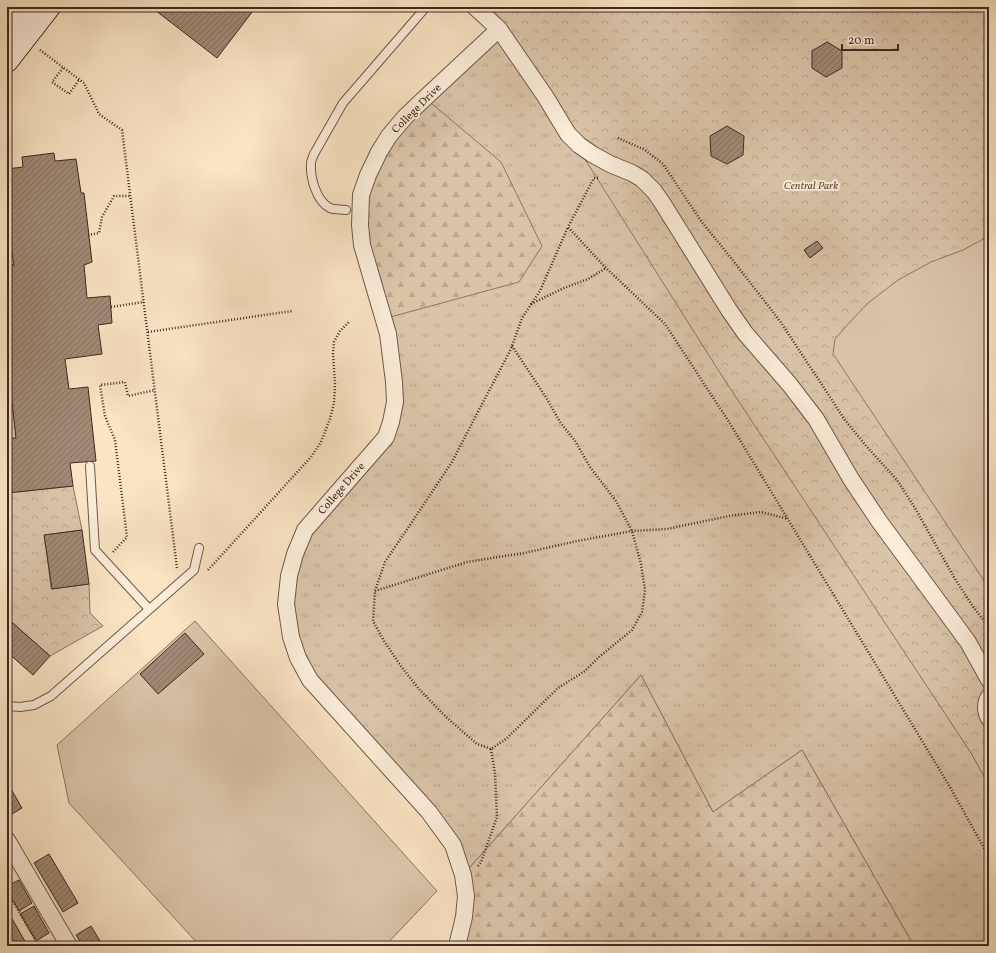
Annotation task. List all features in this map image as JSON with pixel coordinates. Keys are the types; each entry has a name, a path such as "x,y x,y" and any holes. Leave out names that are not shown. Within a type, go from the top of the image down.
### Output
{"street":[{"path":"7,32 27,7"},
{"path":"7,61 49,7"},
{"path":"475,7 499,29 545,96 568,134 579,145 592,154 632,173 642,179 654,191 729,310 745,333 790,385 816,419 851,480 879,521 968,642 989,680"},
{"name":"College Drive","path":"457,946 464,918 466,896 463,875 453,846 429,812 310,680 298,658 291,637 286,604 289,576 295,554 305,530 386,438 395,402 388,334 362,245 360,225 361,195 368,175 378,152 385,141 405,117 499,29"},
{"path":"989,697 986,701 989,718"},
{"path":"9,846 68,946"}],"lane":[{"path":"346,210 331,208 323,203 318,197 311,162 314,154 343,103 426,7"},
{"path":"90,466 96,550 149,609"},
{"path":"7,706 20,707 34,705 51,696 194,570 199,548"}],"path":[{"path":"39,50 84,83 99,114 122,130 179,582"},
{"path":"63,68 52,82 69,94 79,80"},
{"path":"7,107 9,112 9,124 7,126"},
{"path":"618,138 645,150 663,164 701,221 780,321 845,420 866,447 897,480 915,508 955,579 974,608 989,627"},
{"path":"491,749 477,744 446,717 400,665 373,621 375,590 385,562 452,462 512,346 522,318 540,291 568,227 594,178 603,178"},
{"path":"88,235 99,233 102,217 114,196 131,196"},
{"path":"568,227 606,268 665,324 729,422 788,519 950,787 989,857"},
{"path":"531,305 564,288 588,279 606,268"},
{"path":"111,307 144,302"},
{"path":"148,332 292,311"},
{"path":"194,570 204,575 311,457 321,442 330,419 334,403 334,342 340,331 350,322"},
{"path":"491,749 506,739 558,688 585,670 632,630 642,612 645,590 641,564 632,530 616,501 590,467 575,441 560,422 547,399 512,346"},
{"path":"105,561 127,537 115,440 105,416 100,385 125,382 128,396 155,390"},
{"path":"375,590 467,562 524,553 632,530 667,529 729,516 762,512 788,519"},
{"path":"474,870 481,862 497,817 495,774 491,749"},
{"path":"7,891 39,946"}],"green space":[{"name":"Central Park","path":"473,7 989,7 989,785 971,753 722,376 545,96"},
{"path":"499,29 579,145 971,753 989,785 989,946 914,946 802,750 713,812 641,675 463,875 453,845 341,715 291,637 295,554 391,422 388,334 425,98"},
{"path":"425,98 501,162 542,246 519,282 383,319 362,245 368,175"},
{"path":"989,236 989,588 833,354 835,339 868,303 898,280 931,262 963,250"},
{"path":"7,356 16,438 7,439"},
{"path":"73,486 82,530 45,535 51,589 89,584 90,613 103,626 50,656 7,618 7,493"},
{"path":"195,621 437,891 385,946 200,946 69,803 57,745"},
{"path":"641,675 713,812 802,750 914,946 457,946 463,875"}],"building":[{"path":"151,7 256,7 217,58"},
{"path":"827,42 842,51 842,68 826,77 812,68 812,51"},
{"path":"727,126 744,136 743,155 727,164 711,156 710,136"},
{"path":"54,153 55,161 76,159 81,193 84,193 92,262 84,265 87,298 110,296 112,323 98,325 102,354 65,359 69,389 88,387 96,461 70,463 73,486 7,493 7,439 16,438 7,356 7,260 14,266 7,217 7,169 23,167 22,157"},
{"path":"817,241 823,248 810,258 804,250"},
{"path":"82,530 89,584 52,589 44,535"},
{"path":"7,618 50,656 33,675 7,652"},
{"path":"185,633 204,654 158,694 140,674"},
{"path":"7,782 22,808 7,817"},
{"path":"49,854 78,903 63,912 34,863"},
{"path":"19,880 32,903 19,911 7,891 7,886"},
{"path":"34,906 49,933 36,941 20,914"},
{"path":"7,910 26,943 24,945 25,946 7,946"},
{"path":"91,926 103,946 83,946 76,935"}]}
